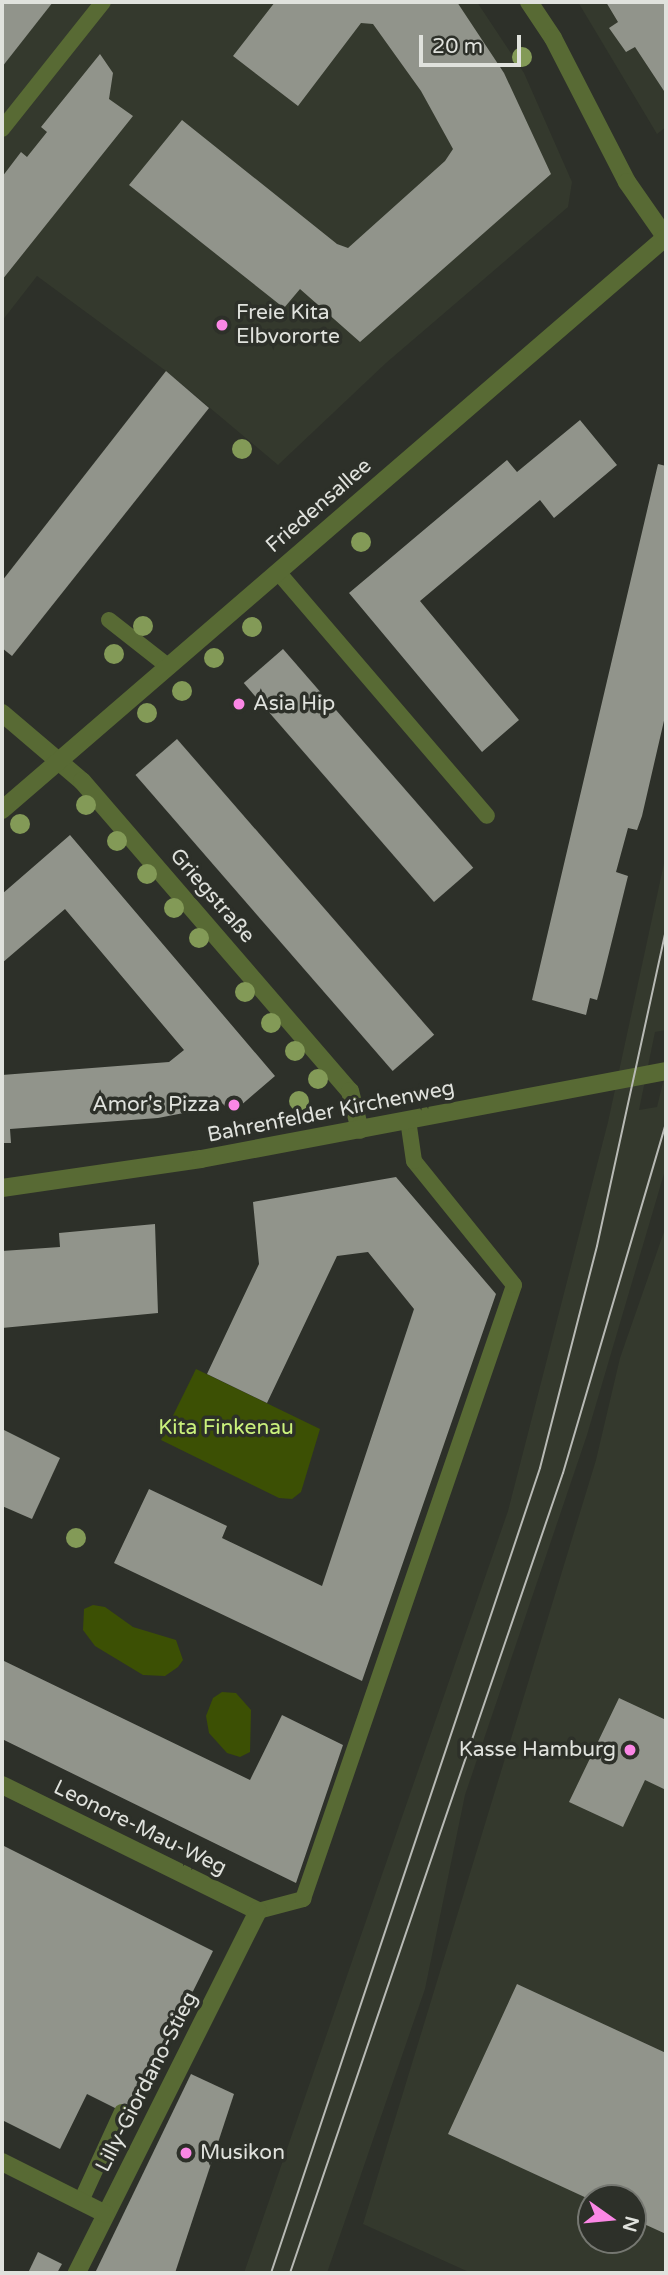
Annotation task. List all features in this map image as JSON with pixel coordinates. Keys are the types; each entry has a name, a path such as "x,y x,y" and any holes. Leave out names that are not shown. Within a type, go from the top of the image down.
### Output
{"street":[{"path":"529,2 553,38 627,182 666,238"},
{"name":"Friedensallee","path":"2,810 666,238"},
{"name":"Griegstraße","path":"2,713 61,761 350,1091 360,1130"},
{"name":"Bahrenfelder Kirchenweg","path":"2,1188 201,1159 666,1071"},
{"name":"Leonore-Mau-Weg","path":"2,1785 258,1911"},
{"name":"Lilly-Giordano-Stieg","path":"77,2273 258,1911"},
{"path":"2,2162 106,2214"}],"lane":[{"path":"2,129 103,2"},
{"path":"278,572 487,816"},
{"path":"109,620 169,667"},
{"path":"258,1911 303,1899 514,1285 414,1161 408,1120"},
{"path":"81,2202 122,2112"}],"shaded area":[{"path":"2,2 477,2 524,73 572,182 568,207 386,363 278,465 166,371 37,276 2,321"},
{"path":"578,2 666,2 666,127 657,134"},
{"path":"666,854 666,1030 655,1032 639,1110 657,1107 666,1070 666,1167 587,1435 465,1795 425,1989 327,2273 244,2273 508,1511 608,1122"},
{"path":"666,1226 666,2273 471,2273 363,2224 596,1460 620,1358"}],"green space":[{"name":"Kita Finkenau","path":"196,1369 320,1429 301,1492 292,1499 279,1498 161,1440"},
{"path":"93,1605 105,1607 133,1627 176,1640 183,1660 165,1676 143,1675 95,1646 83,1630 84,1609"},
{"path":"222,1692 236,1693 251,1710 250,1752 240,1757 227,1753 209,1733 206,1716 213,1698"}],"building":[{"path":"2,2 53,2 2,67"},
{"path":"275,2 457,2 504,73 551,174 360,342 300,289 284,308 129,185 182,120 337,244 348,248 445,161 453,149 421,91 373,24 361,23 298,106 233,56"},
{"path":"606,2 666,2 666,94 635,47 626,52 609,28 618,22"},
{"path":"100,54 113,73 109,99 133,116 2,280 2,177 21,152 27,157 47,132 41,127"},
{"path":"166,371 209,408 12,656 2,648 2,581"},
{"path":"580,420 617,465 554,518 540,500 420,601 519,720 482,752 349,593 507,460 517,472"},
{"path":"658,464 666,466 666,712 642,816 637,830 628,828 616,872 628,876 597,1000 590,998 586,1015 532,1000"},
{"path":"283,649 473,868 434,902 244,683"},
{"path":"177,739 434,1035 393,1071 135,775"},
{"path":"70,835 275,1076 232,1113 214,1095 199,1110 158,1118 10,1129 11,1143 2,1143 2,1075 169,1062 184,1050 65,909 2,963 2,894"},
{"path":"396,1177 496,1294 362,1681 114,1563 149,1489 227,1526 222,1538 322,1586 414,1309 368,1252 337,1256 267,1403 207,1374 259,1264 253,1202"},
{"path":"155,1224 158,1313 2,1328 2,1251 60,1247 59,1233"},
{"path":"2,1429 60,1458 32,1519 2,1506"},
{"path":"2,1660 250,1780 282,1715 343,1745 296,1883 2,1739"},
{"name":"Kasse Hamburg","path":"619,1698 666,1720 666,1790 645,1780 623,1827 569,1802"},
{"path":"2,1845 213,1951 131,2116 87,2094 60,2149 2,2120"},
{"path":"517,1984 666,2053 666,2234 647,2225 647,2184 577,2184 577,2194 448,2134"},
{"path":"191,2074 234,2094 175,2273 95,2273"},
{"path":"38,2252 62,2264 57,2273 28,2273"}],"tram line":[{"path":"271,2273 540,1468 597,1246 666,930"},
{"path":"290,2273 563,1473 666,1123"}],"place":[{"name":"Freie Kita Elbvororte","path":"222,325"},
{"name":"Asia Hip","path":"239,704"},
{"name":"Amor's Pizza","path":"234,1105"},
{"name":"Kasse Hamburg","path":"630,1750"},
{"name":"Musikon","path":"186,2153"}]}
